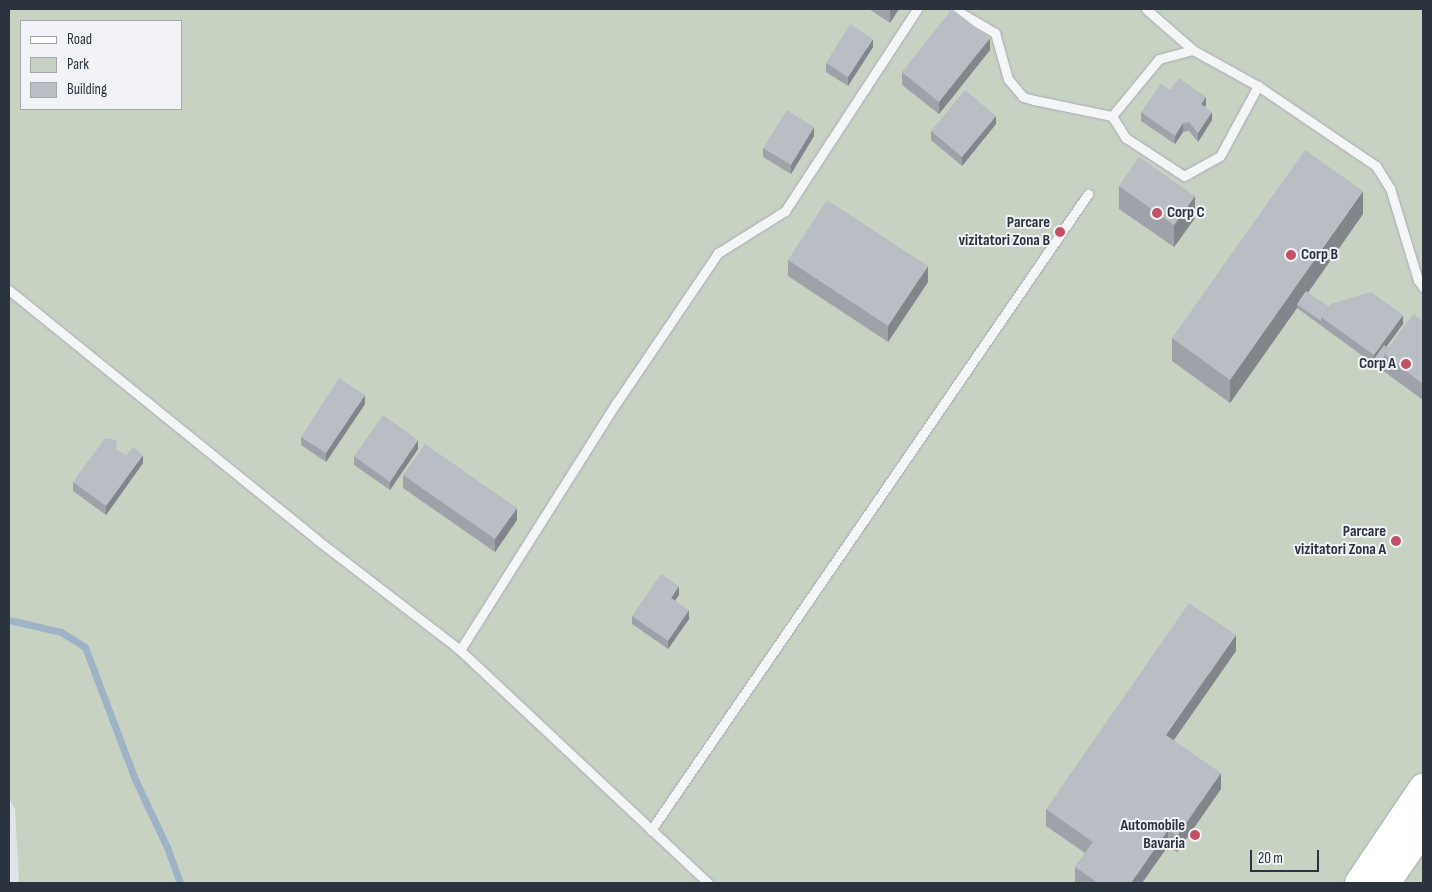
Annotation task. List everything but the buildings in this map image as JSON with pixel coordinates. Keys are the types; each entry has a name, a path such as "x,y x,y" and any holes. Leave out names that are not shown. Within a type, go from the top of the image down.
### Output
{"main road":[{"path":"1360,883 1423,788"},
{"path":"1386,883 1423,829"}],"lane":[{"path":"460,650 617,402 718,253 786,211 917,9"},
{"path":"954,9 995,33 1008,79 1023,97 1112,116 1126,138 1184,176 1220,156 1258,86"},
{"path":"1146,9 1193,50 1258,86 1376,166 1390,188 1418,280 1423,287"},
{"path":"1112,116 1159,59 1193,50"},
{"path":"651,830 1088,194"},
{"path":"9,290 316,539 460,650 708,883"}],"green space":[{"path":"9,9 1423,9 1423,883 19,883 15,809 9,798"}],"waterway":[{"path":"9,620 61,632 85,647 134,777 167,847 180,883"}],"place":[{"name":"Corp C","path":"1157,213"},
{"name":"Parcare vizitatori Zona B","path":"1060,232"},
{"name":"Corp B","path":"1291,255"},
{"name":"Corp A","path":"1406,364"},
{"name":"Parcare vizitatori Zona A","path":"1396,541"},
{"name":"Automobile Bavaria","path":"1195,835"}]}
